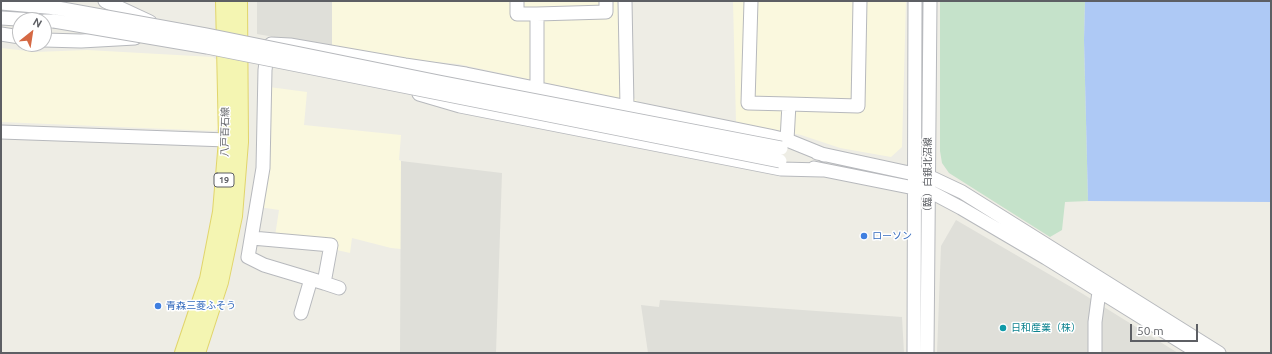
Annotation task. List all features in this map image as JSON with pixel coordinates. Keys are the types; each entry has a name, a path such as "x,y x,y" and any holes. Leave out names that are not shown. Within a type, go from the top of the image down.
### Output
{"main road":[{"name":"八戸百石線","path":"190,352 220,282 234,216 240,142 232,46 224,1"},
{"name":"八戸百石線","path":"190,352 208,279 221,212 232,46 239,1"}],"street":[{"path":"94,40 101,1"},
{"path":"105,1 185,37"},
{"path":"517,1 517,14 606,12 606,1"},
{"path":"625,1 627,107"},
{"path":"750,1 748,103 858,106 860,1"},
{"name":"（臨）白銀北沼線","path":"914,353 915,1"},
{"name":"（臨）白銀北沼線","path":"927,353 930,1"},
{"path":"1,3 34,12"},
{"path":"537,14 537,89"},
{"path":"52,17 206,35 432,81 784,144"},
{"path":"52,17 207,46 929,191 1100,285 1219,353"},
{"path":"1,18 12,19"},
{"path":"1,34 12,36"},
{"path":"52,40 185,37 232,46 266,61 292,68 403,90 460,106 781,169 822,170"},
{"path":"232,46 268,44 290,45 405,66 466,74 627,107 784,144 824,155 928,176 962,192 1199,353"},
{"path":"268,44 266,61 263,168 248,257 264,265 339,288"},
{"path":"784,144 789,104"},
{"path":"1,132 226,140"},
{"path":"252,238 331,245 324,283"},
{"path":"301,313 311,279"},
{"path":"1095,353 1100,285"}],"shaded area":[{"path":"257,1 332,1 332,47 257,34"},
{"path":"332,1 631,1 632,96 639,103 458,64 403,59 332,47"},
{"path":"733,1 906,1 902,147 891,157 840,148 801,135 736,122"},
{"path":"1,48 12,49 12,52 87,50 213,57 217,60 218,129 215,131 1,122"},
{"path":"269,87 307,92 304,125 401,135 399,160 401,161 401,249 391,248 352,238 350,253 275,236 279,210 259,207"},
{"path":"401,161 502,173 496,353 400,353"},
{"path":"956,220 1083,294 1178,353 937,353 941,246"},
{"path":"660,300 902,317 904,353 648,353 641,305 659,307"}],"green space":[{"path":"940,1 1085,1 1084,40 1088,201 1065,202 1062,230 1050,237 949,173 942,163 940,151"}],"water":[{"path":"1085,1 1271,1 1271,202 1088,201 1084,40"}],"place":[{"name":"ローソン","path":"864,236"},
{"name":"青森三菱ふそう","path":"158,306"},
{"name":"日和産業（株）","path":"1003,328"}]}
